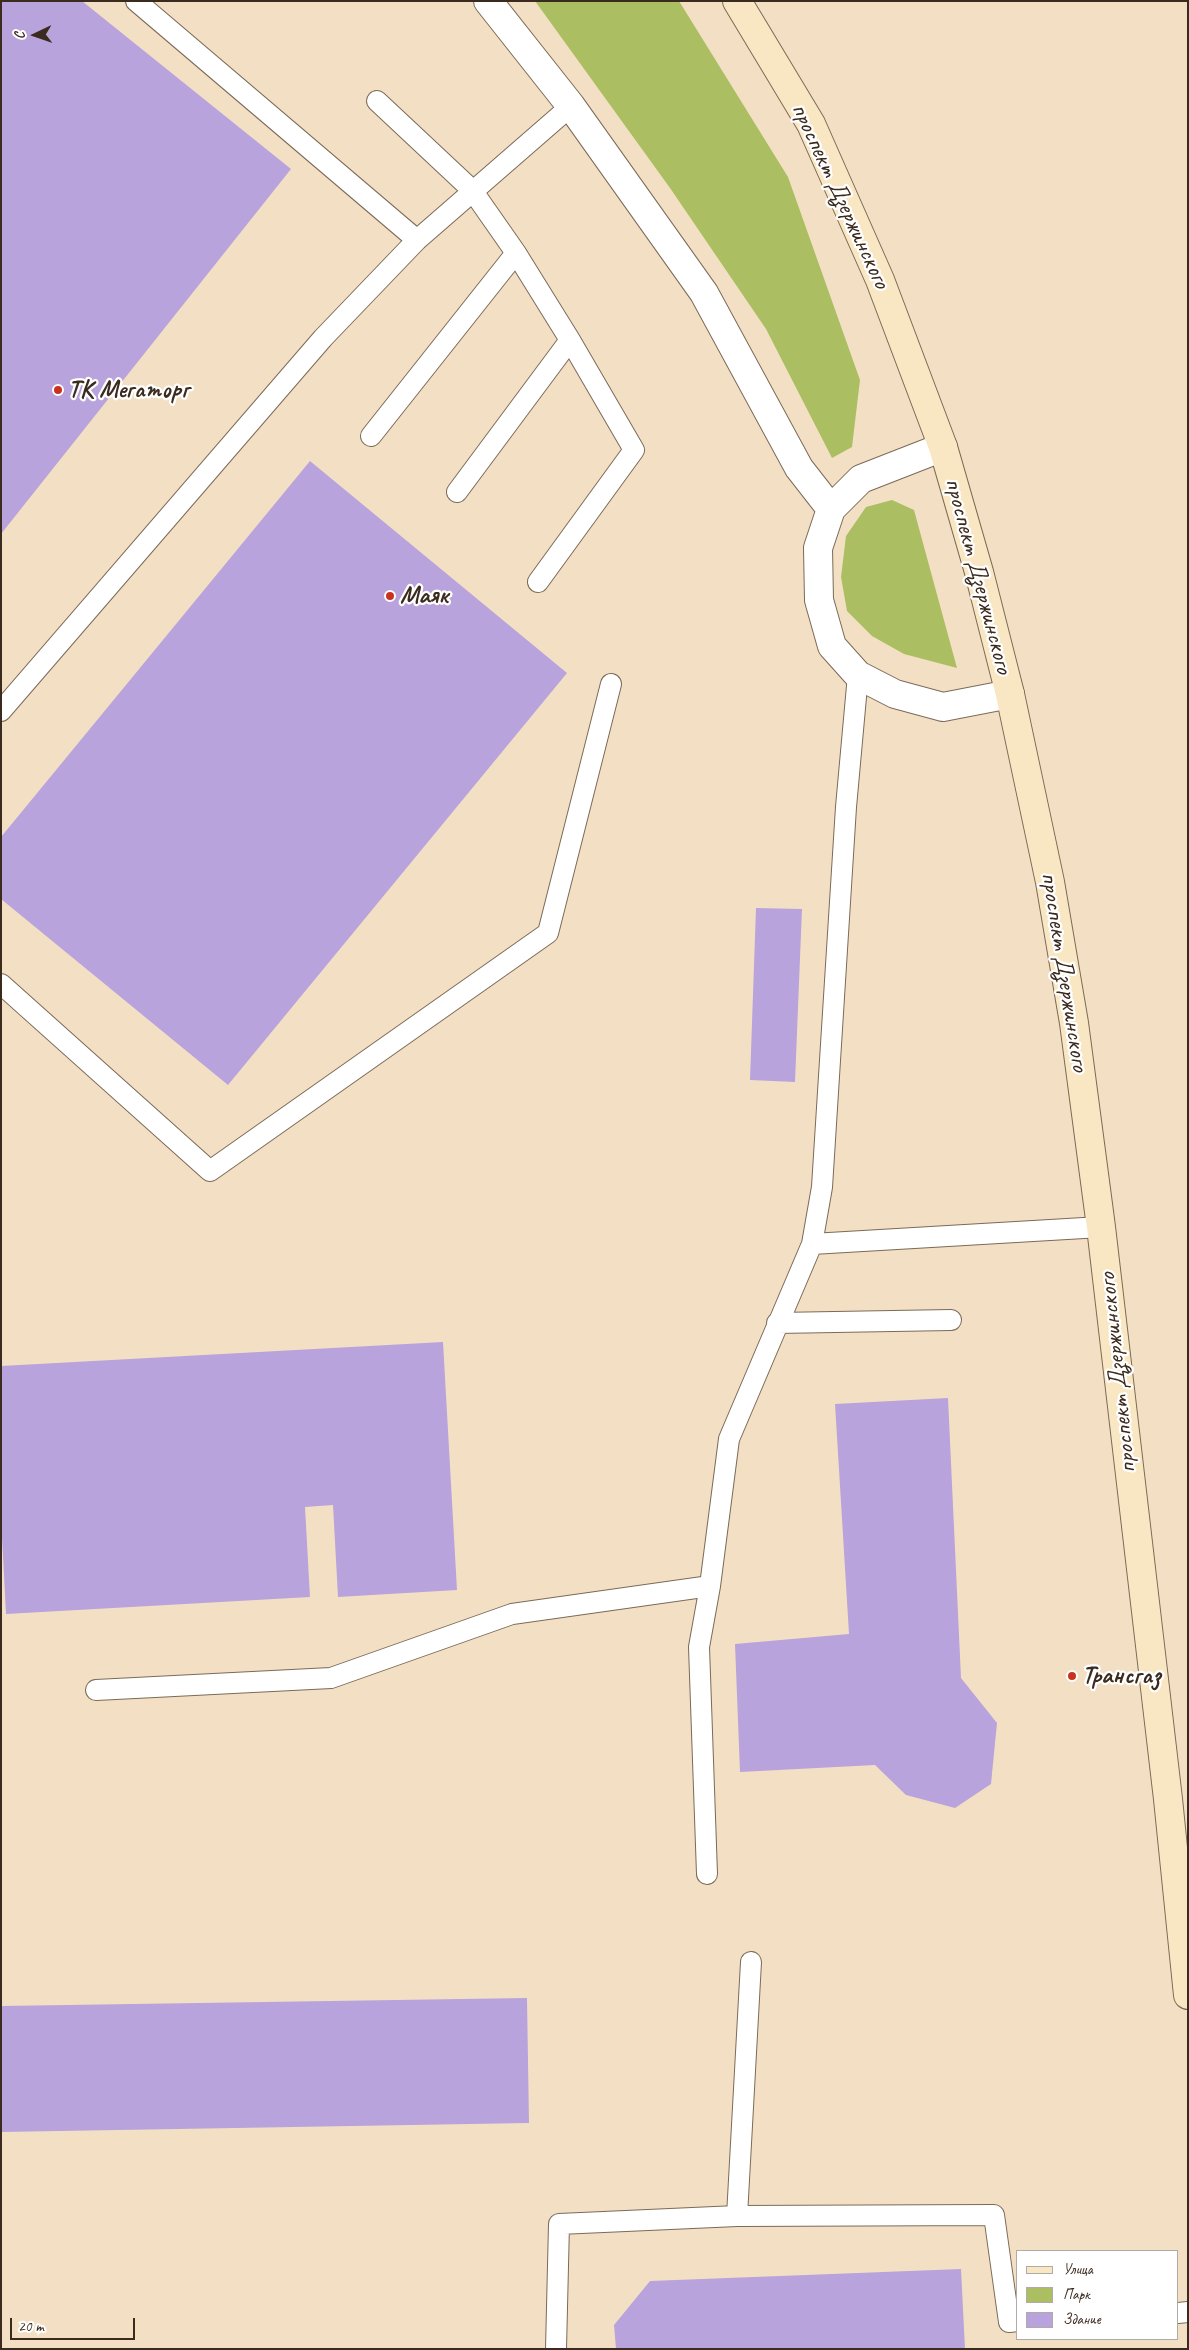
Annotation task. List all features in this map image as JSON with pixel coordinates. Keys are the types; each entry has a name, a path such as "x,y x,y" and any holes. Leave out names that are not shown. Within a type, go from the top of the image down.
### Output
{"main road":[{"name":"проспект Дзержинского","path":"737,1 811,124 880,280 943,446 979,572 1010,694 1050,882 1069,994 1101,1227 1168,1799 1188,1995"}],"street":[{"path":"488,1 571,106 704,293 799,468 831,509"},
{"path":"943,446 861,479 831,509 818,548 819,600 832,646 858,675 895,694 943,706 1010,694"}],"lane":[{"path":"136,1 418,240"},
{"path":"377,101 472,190 516,253 570,340 634,450 538,582"},
{"path":"1,711 323,338 418,240 472,190 571,106"},
{"path":"371,436 516,253"},
{"path":"457,492 570,340"},
{"path":"707,1874 699,1647 710,1586 729,1439 812,1244 822,1187 846,807 858,675"},
{"path":"1,984 210,1170 548,933 611,684"},
{"path":"812,1244 1101,1227"},
{"path":"777,1323 951,1320"},
{"path":"96,1690 331,1678 512,1614 710,1586"},
{"path":"737,2216 751,1962"},
{"path":"556,2349 559,2224 737,2216 994,2215 1009,2322 1016,2321"}],"green space":[{"path":"535,1 679,1 788,177 860,380 852,447 832,458 766,329 670,188"},
{"path":"892,500 914,510 957,668 904,654 872,636 847,611 841,577 846,536 866,507"}],"building":[{"name":"ТК Мегаторг","path":"1,1 82,1 291,169 1,534"},
{"path":"310,461 567,673 228,1085 1,899 1,837"},
{"path":"756,908 802,909 795,1082 750,1080"},
{"path":"443,1342 457,1590 338,1597 333,1505 305,1507 310,1597 6,1614 1,1518 1,1366"},
{"path":"948,1398 961,1678 997,1723 991,1784 955,1808 906,1795 875,1765 740,1772 735,1644 849,1634 835,1404"},
{"path":"527,1998 529,2123 1,2132 1,2006"},
{"path":"961,2269 965,2349 616,2349 614,2325 650,2281"}],"place":[{"name":"ТК Мегаторг","path":"58,390"},
{"name":"Маяк","path":"390,596"},
{"name":"Трансгаз","path":"1072,1676"}]}
